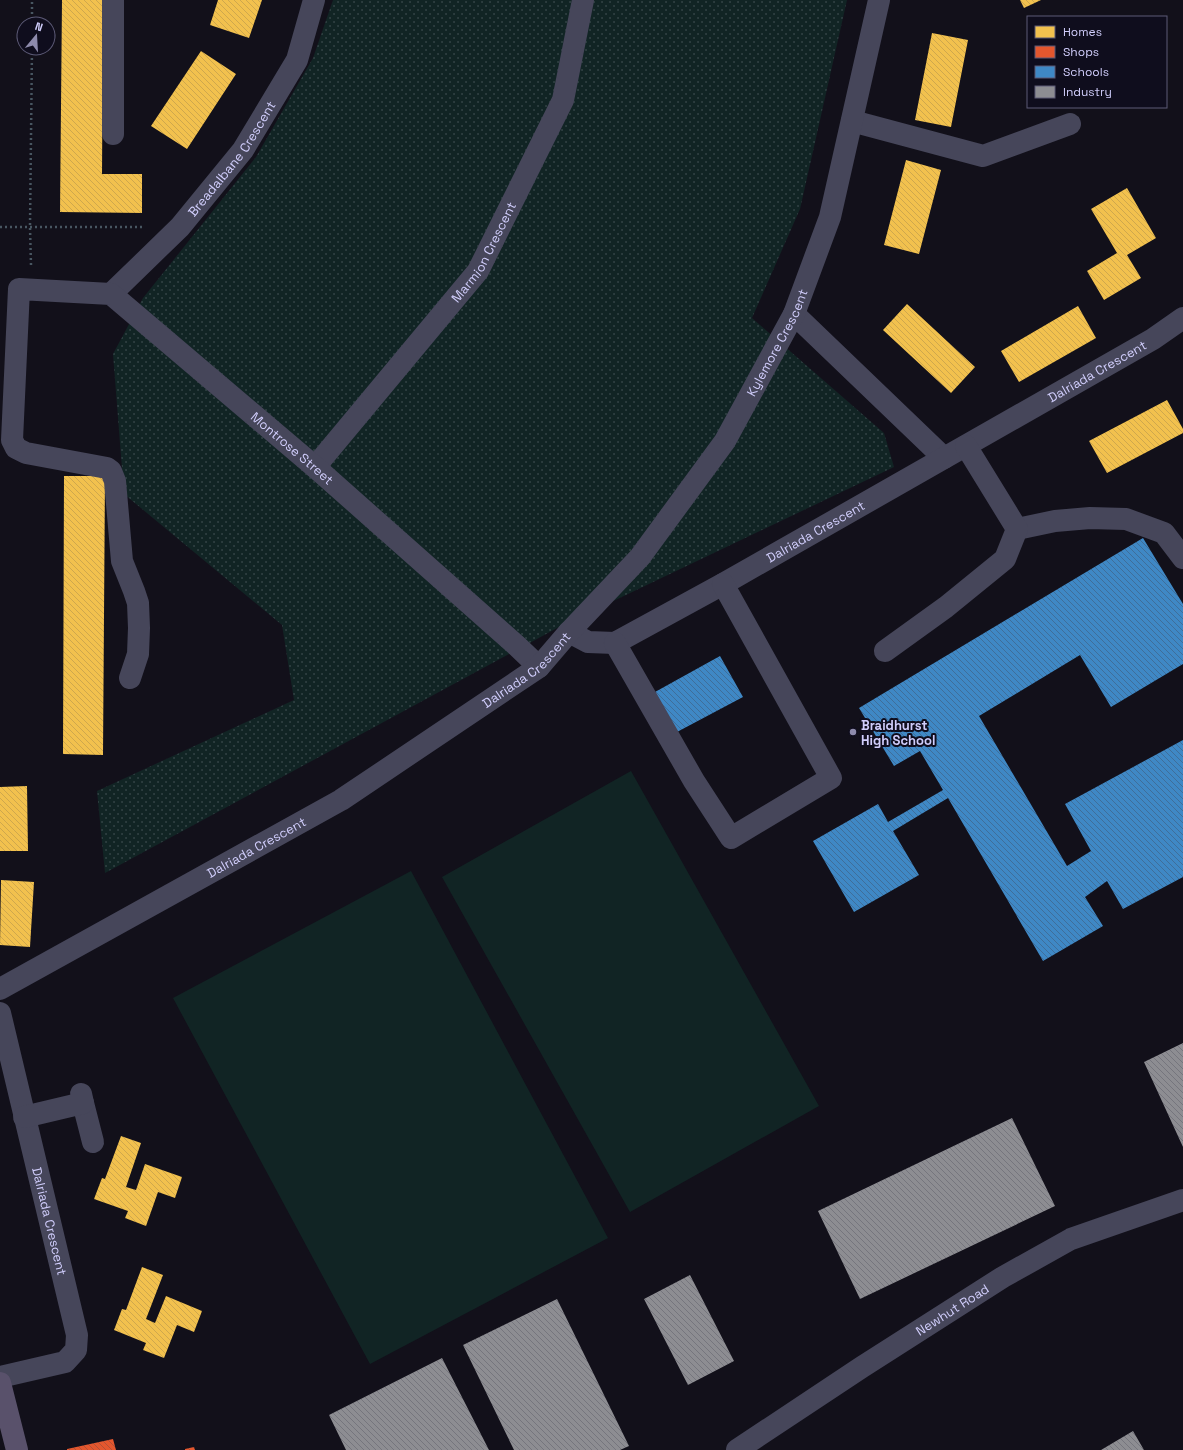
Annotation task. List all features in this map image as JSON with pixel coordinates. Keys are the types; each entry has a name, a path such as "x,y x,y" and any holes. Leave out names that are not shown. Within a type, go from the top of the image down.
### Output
{"main road":[{"path":"0,1383 17,1450"}],"street":[{"path":"112,134 113,0"},
{"name":"Breadalbane Crescent","path":"111,294 180,227 243,150 297,60 314,0"},
{"name":"Marmion Crescent","path":"315,467 478,271 563,100 583,0"},
{"name":"Kylemore Crescent","path":"569,632 640,557 725,442 794,314 830,217 879,0"},
{"path":"852,121 983,156 1070,124"},
{"path":"111,294 25,289 12,440 16,448 26,453 107,468 111,471 115,481 122,561 138,603 138,654 130,678"},
{"name":"Montrose Street","path":"111,294 315,467 539,667"},
{"path":"794,314 944,458"},
{"name":"Dalriada Crescent","path":"0,989 341,800 539,667 569,632 588,642 615,643 723,584 966,446 1153,339 1183,318"},
{"path":"966,446 1017,529"},
{"path":"1017,529 1055,521 1090,518 1126,519 1164,533 1183,558"},
{"path":"885,651 946,607 1005,558 1017,529"},
{"path":"615,643 694,781 731,838 831,778 723,584"},
{"name":"Dalriada Crescent","path":"0,1013 77,1335 76,1350 65,1362 0,1377"},
{"path":"24,1117 82,1099 93,1142"},
{"name":"Newhut Road","path":"737,1450 862,1367 1017,1270 1071,1239 1183,1200"}],"path":[{"path":"32,0 32,16"},
{"path":"25,289 30,227 32,56"},
{"path":"0,227 180,227"}],"green space":[{"path":"333,0 847,0 800,209 752,318 884,433 894,467 559,627 105,873 97,791 294,700 282,625 124,494 113,354 143,298 256,157 313,58"},
{"path":"631,771 819,1106 630,1212 442,877"},
{"path":"411,871 608,1238 370,1364 173,998"}],"building: Homes":[{"path":"62,0 103,0 102,174 142,174 142,213 60,212"},
{"path":"218,0 262,0 249,38 210,25"},
{"path":"1020,0 1041,0 1024,8"},
{"path":"932,33 968,40 951,127 915,120"},
{"path":"201,51 236,74 187,149 151,126"},
{"path":"906,160 941,170 919,254 884,245"},
{"path":"1127,188 1156,238 1127,255 1141,278 1104,300 1087,271 1117,253 1091,209"},
{"path":"907,304 975,367 951,393 883,330"},
{"path":"1078,306 1096,338 1019,382 1001,351"},
{"path":"1167,400 1183,429 1183,433 1107,473 1089,441"},
{"path":"64,476 105,476 103,755 63,754"},
{"path":"27,786 28,851 0,851 0,787"},
{"path":"1,880 34,882 30,947 0,945"},
{"path":"121,1136 141,1143 126,1187 136,1190 145,1164 182,1177 175,1198 158,1192 146,1226 125,1218 128,1211 94,1199 102,1178 105,1179"},
{"path":"142,1267 163,1275 146,1319 155,1323 166,1296 202,1311 194,1332 177,1325 164,1358 143,1350 146,1343 114,1330 122,1309 126,1310"}],"building: Shops":[{"path":"113,1439 116,1450 67,1450 67,1449"},
{"path":"194,1447 195,1450 185,1450 185,1449"}],"building: Schools":[{"name":"Braidhurst High School","path":"1143,538 1183,604 1183,664 1111,707 1080,655 979,716 1067,866 1091,851 1065,804 1183,740 1183,877 1123,909 1107,881 1085,897 1103,926 1043,961 948,798 893,831 919,875 854,912 813,841 878,804 888,822 943,790 920,751 894,766 859,708"},
{"path":"720,656 743,697 677,732 655,692"}],"building: Industry":[{"path":"1183,1043 1183,1147 1144,1062"},
{"path":"1012,1118 1055,1206 860,1299 818,1211"},
{"path":"690,1275 734,1361 688,1385 644,1299"},
{"path":"557,1299 629,1446 620,1450 514,1450 463,1345"},
{"path":"442,1358 489,1450 346,1450 329,1415"},
{"path":"1133,1431 1144,1450 1101,1450"}],"place":[{"name":"Braidhurst High School","path":"853,732"}]}
